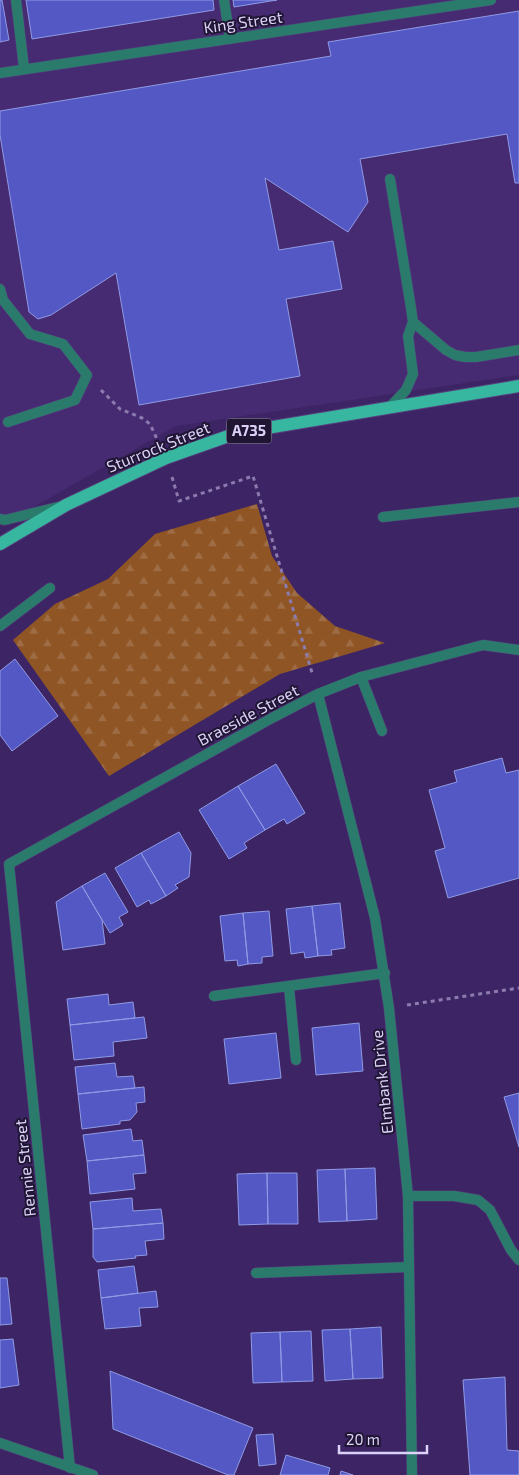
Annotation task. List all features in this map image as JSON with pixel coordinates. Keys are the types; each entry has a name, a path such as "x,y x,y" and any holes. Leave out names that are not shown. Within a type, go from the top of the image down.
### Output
{"main road":[{"name":"Sturrock Street","path":"0,544 66,505 166,458 237,433 519,386"}],"street":[{"path":"16,0 24,68"},
{"path":"224,0 230,39"},
{"name":"King Street","path":"0,72 230,39 436,4 491,0"},
{"path":"389,408 406,390 413,374 408,336 413,322 390,179"},
{"path":"0,289 4,300 30,334 63,344 87,375 75,400 8,422"},
{"path":"413,322 446,350 455,355 476,357 519,350"},
{"path":"383,517 519,502"},
{"path":"0,520 66,505"},
{"path":"0,626 50,588"},
{"name":"Braeside Street","path":"10,864 318,694 362,677 483,645 519,650"},
{"path":"362,677 382,731"},
{"name":"Elmbank Drive","path":"318,694 375,918 385,973 408,1196 412,1475"},
{"name":"Rennie Street","path":"10,864 70,1468"},
{"path":"214,996 385,973"},
{"path":"289,987 296,1060"},
{"path":"408,1196 454,1196 478,1200 490,1210 511,1250 519,1260"},
{"path":"256,1273 409,1267"},
{"path":"0,1443 93,1475"}],"path":[{"path":"87,375 120,408 142,418 150,424 166,458 179,501 253,476 318,694"},
{"path":"417,1004 519,988"}],"shaded area":[{"path":"0,0 519,0 519,375 176,426 0,526"}],"green space":[{"path":"257,504 272,556 297,593 335,626 385,643 280,674 109,776 13,640 55,604 108,579 155,534"}],"building":[{"path":"0,0 2,0 9,40 0,42"},
{"path":"26,0 213,0 214,10 32,39"},
{"path":"233,0 277,0 234,7"},
{"path":"519,11 519,183 515,183 507,134 360,159 368,202 348,232 265,178 279,250 333,241 342,289 286,299 300,376 139,405 116,273 51,315 38,319 29,312 0,135 0,111 331,56 328,42"},
{"path":"15,659 58,716 12,751 0,735 0,671"},
{"path":"502,758 506,773 519,770 519,878 448,898 435,851 445,848 429,790 457,782 454,771"},
{"path":"276,764 305,813 287,824 284,819 265,830 238,786"},
{"path":"238,786 265,830 244,843 247,848 229,859 199,810"},
{"path":"179,832 191,853 189,877 175,885 178,888 166,896 141,853"},
{"path":"141,853 166,896 151,904 149,900 137,907 115,868"},
{"path":"105,873 128,912 119,917 123,925 110,933 82,886"},
{"path":"82,886 102,920 105,944 63,950 56,902"},
{"path":"340,903 345,948 331,950 332,955 318,956 312,906"},
{"path":"312,906 318,956 305,958 304,952 291,954 286,909"},
{"path":"269,911 273,956 262,957 262,963 248,964 243,913"},
{"path":"243,913 248,964 238,966 237,960 225,961 220,916"},
{"path":"108,994 109,1005 133,1002 135,1018 70,1025 67,999"},
{"path":"144,1017 147,1038 113,1042 114,1056 74,1060 70,1025"},
{"path":"359,1023 363,1071 316,1075 312,1028"},
{"path":"276,1033 281,1078 229,1084 224,1039"},
{"path":"115,1063 117,1077 133,1076 135,1088 78,1094 75,1067"},
{"path":"144,1087 145,1102 136,1103 137,1112 130,1120 120,1121 120,1124 82,1129 78,1094"},
{"path":"519,1093 519,1147 504,1097"},
{"path":"131,1129 133,1141 142,1140 144,1155 87,1161 83,1135"},
{"path":"144,1155 146,1173 133,1174 135,1189 90,1194 87,1161"},
{"path":"375,1168 377,1219 347,1221 345,1169"},
{"path":"345,1169 347,1221 319,1222 317,1170"},
{"path":"267,1173 297,1173 298,1224 268,1224"},
{"path":"267,1173 268,1224 239,1225 237,1174"},
{"path":"132,1198 133,1211 161,1209 163,1223 93,1229 90,1202"},
{"path":"163,1223 164,1239 145,1241 147,1255 97,1262 93,1257 93,1229"},
{"path":"134,1266 138,1293 101,1298 98,1270"},
{"path":"0,1278 7,1278 12,1324 0,1325"},
{"path":"156,1291 158,1307 139,1308 141,1326 105,1329 101,1298"},
{"path":"381,1327 383,1378 353,1379 350,1329"},
{"path":"350,1329 353,1379 325,1381 322,1330"},
{"path":"311,1331 313,1381 282,1382 280,1332"},
{"path":"280,1332 282,1382 253,1383 251,1333"},
{"path":"13,1339 19,1385 0,1388 0,1340"},
{"path":"110,1371 253,1428 234,1475 228,1475 113,1429"},
{"path":"505,1377 507,1450 519,1451 519,1475 470,1475 463,1380"},
{"path":"273,1434 276,1464 259,1466 256,1435"},
{"path":"286,1455 330,1468 328,1475 280,1475"},
{"path":"341,1471 353,1475 340,1475"}]}
